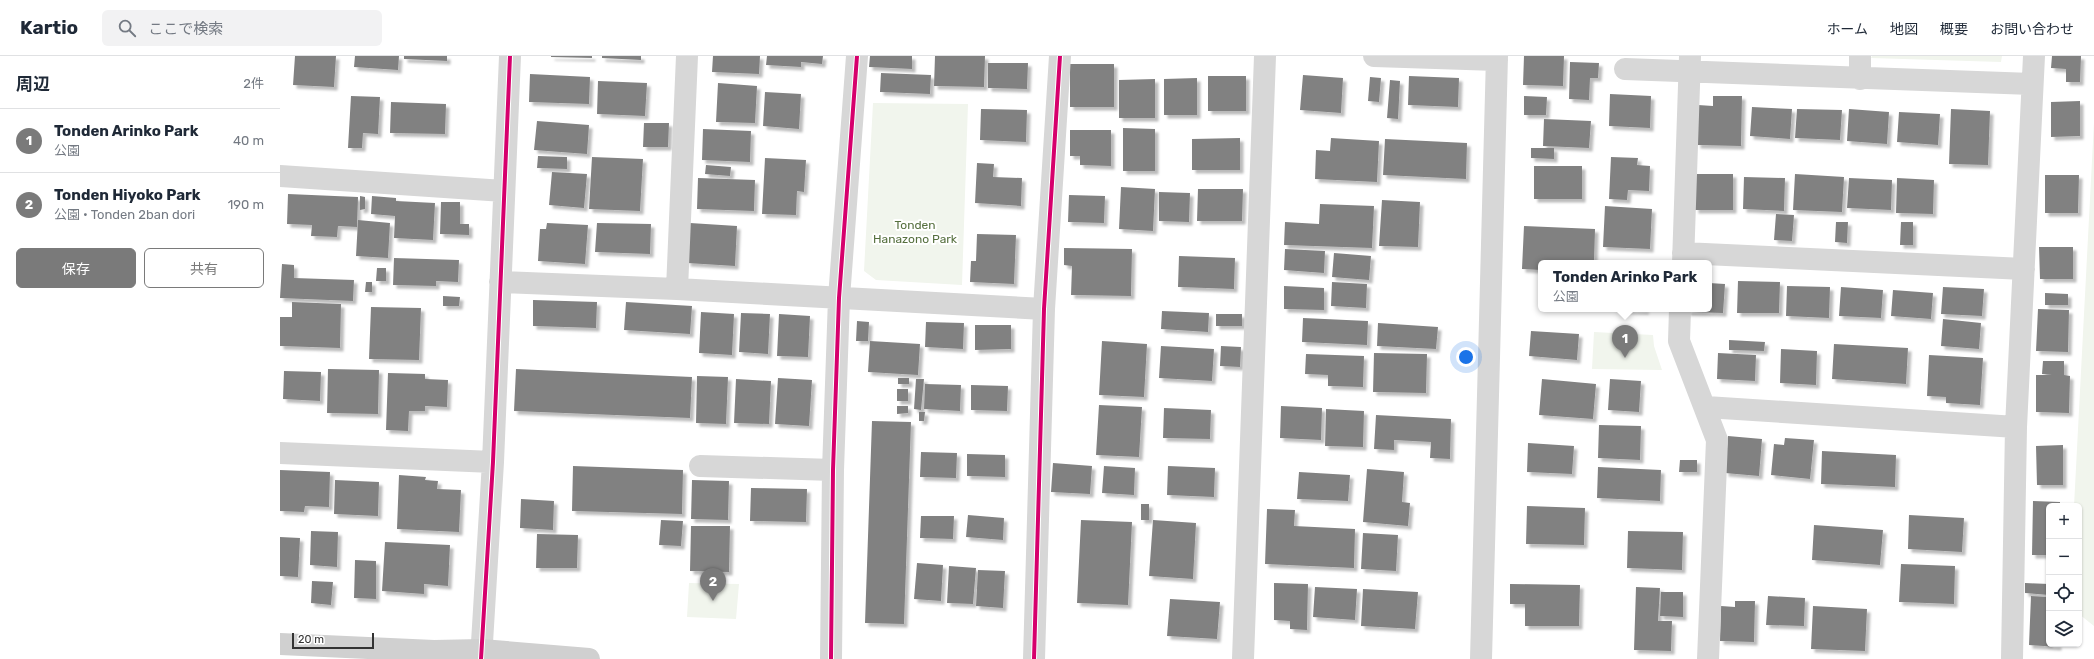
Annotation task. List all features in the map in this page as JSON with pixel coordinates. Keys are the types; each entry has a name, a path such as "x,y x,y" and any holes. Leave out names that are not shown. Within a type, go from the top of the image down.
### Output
{"street":[{"path":"482,654 493,462 510,56"},
{"path":"677,289 687,56"},
{"path":"831,659 833,470 839,298 857,56"},
{"path":"1034,659 1044,309 1060,56"},
{"path":"1243,659 1265,56"},
{"path":"1374,56 1497,58 1481,659"},
{"path":"1860,56 1860,79"},
{"path":"2012,659 2016,427 2034,56"},
{"path":"1690,64 1683,258 2024,269"},
{"path":"1625,69 1690,64 1860,79 2032,84"},
{"path":"280,176 504,191"},
{"path":"500,282 677,289 1044,309"},
{"path":"1680,312 1679,341 1718,440 1708,659"},
{"path":"1706,407 2016,427"},
{"path":"280,453 493,462"},
{"path":"700,466 833,470"},
{"path":"280,644 589,659"}],"green space":[{"path":"1872,56 2002,56 2001,62 1871,58"},
{"name":"Tonden Hanazono Park","path":"873,103 968,104 962,285 876,280 864,271"},
{"path":"2094,122 2094,626 2082,616 2082,503 2074,503"},
{"path":"1594,332 1653,335 1654,346 1662,370 1592,369"},
{"path":"689,583 739,584 736,619 687,617"}],"building":[{"path":"295,56 336,56 334,87 293,85"},
{"path":"355,56 399,56 398,70 354,67"},
{"path":"404,56 447,56 447,61 404,59"},
{"path":"592,56 592,58 551,57"},
{"path":"602,56 641,56 641,60 602,58"},
{"path":"713,56 760,56 759,74 712,72"},
{"path":"767,56 823,56 822,64 801,62 801,67 766,65"},
{"path":"870,56 912,56 912,69 869,67"},
{"path":"935,56 985,56 984,87 934,86"},
{"path":"1524,56 1564,56 1563,86 1523,85"},
{"path":"2052,56 2081,56 2080,82 2066,82 2066,69 2051,68"},
{"path":"1570,62 1599,63 1598,78 1590,78 1589,100 1569,99"},
{"path":"988,63 1028,63 1027,89 988,88"},
{"path":"1070,64 1114,64 1114,107 1070,107"},
{"path":"881,73 931,75 930,94 880,92"},
{"path":"530,74 590,77 589,104 529,102"},
{"path":"1303,75 1343,78 1341,113 1300,110"},
{"path":"1208,76 1246,76 1246,111 1208,111"},
{"path":"1409,76 1459,78 1458,107 1408,105"},
{"path":"1370,77 1381,78 1379,102 1368,101"},
{"path":"1197,78 1197,115 1164,115 1164,79"},
{"path":"1155,79 1155,118 1119,118 1119,80"},
{"path":"1390,80 1400,81 1398,119 1387,118"},
{"path":"598,81 647,83 645,116 597,114"},
{"path":"718,83 757,86 755,123 716,122"},
{"path":"765,92 801,94 799,129 763,126"},
{"path":"1610,94 1651,96 1650,128 1609,126"},
{"path":"351,96 380,97 378,134 363,133 362,148 348,148"},
{"path":"1524,96 1547,97 1546,115 1524,115"},
{"path":"1713,96 1742,96 1741,146 1697,145 1698,105 1713,106"},
{"path":"2080,101 2080,136 2051,137 2051,102"},
{"path":"391,102 446,104 445,134 390,133"},
{"path":"1752,107 1792,109 1790,139 1750,136"},
{"path":"981,109 1027,110 1026,142 980,140"},
{"path":"1797,109 1842,110 1840,140 1795,138"},
{"path":"1849,109 1889,112 1887,144 1847,141"},
{"path":"1951,109 1990,111 1988,165 1949,164"},
{"path":"1899,112 1940,114 1938,145 1897,142"},
{"path":"1544,119 1591,121 1589,148 1543,146"},
{"path":"537,121 589,125 587,154 534,150"},
{"path":"644,123 669,123 668,147 643,147"},
{"path":"1123,128 1155,129 1155,171 1123,171"},
{"path":"703,129 751,131 750,162 702,160"},
{"path":"1070,130 1111,130 1111,166 1080,165 1080,156 1070,156"},
{"path":"1240,138 1240,170 1192,170 1192,139"},
{"path":"1331,138 1379,141 1377,182 1315,179 1316,150 1330,151"},
{"path":"1385,139 1467,143 1466,179 1383,175"},
{"path":"1531,148 1554,148 1554,159 1531,158"},
{"path":"538,156 567,157 567,169 537,168"},
{"path":"592,157 643,159 640,211 589,209"},
{"path":"1611,157 1638,158 1637,165 1650,166 1649,191 1628,190 1627,200 1609,199"},
{"path":"765,158 806,160 804,192 797,191 796,215 762,214"},
{"path":"977,163 994,164 993,177 1022,178 1021,206 975,203"},
{"path":"706,165 731,167 730,176 705,174"},
{"path":"1534,166 1582,166 1582,199 1534,199"},
{"path":"552,172 587,174 584,208 549,205"},
{"path":"1695,174 1733,174 1733,210 1695,210"},
{"path":"1795,174 1844,177 1842,212 1793,210"},
{"path":"2045,175 2079,175 2078,213 2045,213"},
{"path":"1744,177 1785,178 1784,211 1743,209"},
{"path":"698,178 755,180 754,211 697,209"},
{"path":"1849,178 1892,180 1891,210 1847,208"},
{"path":"1897,178 1934,180 1933,214 1896,213"},
{"path":"1121,187 1155,189 1153,231 1119,229"},
{"path":"1198,189 1243,189 1242,221 1197,221"},
{"path":"1159,192 1190,193 1189,222 1159,221"},
{"path":"288,194 358,197 357,227 338,226 337,237 311,236 312,225 287,224"},
{"path":"1069,195 1105,196 1104,223 1068,222"},
{"path":"360,196 365,197 365,209 360,210"},
{"path":"372,196 396,198 396,201 435,203 433,240 394,238 395,216 371,214"},
{"path":"1382,200 1420,202 1418,247 1379,246"},
{"path":"441,202 460,202 460,224 469,224 469,235 440,234"},
{"path":"1320,204 1374,206 1372,248 1284,245 1285,222 1319,224"},
{"path":"1605,206 1652,209 1650,249 1603,247"},
{"path":"1776,214 1794,215 1792,241 1774,240"},
{"path":"358,220 390,223 388,258 356,256"},
{"path":"1836,222 1848,222 1847,243 1835,242"},
{"path":"1901,222 1913,222 1913,245 1900,245"},
{"path":"547,223 588,225 585,264 538,261 540,229 546,229"},
{"path":"597,223 651,224 650,254 595,252"},
{"path":"690,223 737,226 735,266 687,263"},
{"path":"1524,226 1595,229 1594,260 1538,260 1538,270 1522,269"},
{"path":"977,234 1016,235 1014,284 970,282 971,261 976,261"},
{"path":"2039,247 2073,247 2073,279 2040,279"},
{"path":"1064,248 1132,249 1131,296 1071,295 1072,266 1064,265"},
{"path":"1285,249 1325,251 1324,273 1284,270"},
{"path":"1334,253 1371,256 1369,280 1332,277"},
{"path":"1179,256 1235,258 1234,289 1178,287"},
{"path":"394,258 459,260 458,282 436,281 436,286 393,285"},
{"path":"282,264 294,265 294,278 354,280 353,301 280,298"},
{"path":"377,268 386,268 386,281 376,281"},
{"path":"1738,281 1780,282 1779,313 1737,313"},
{"path":"366,282 372,282 372,292 365,292"},
{"path":"1332,282 1367,284 1366,308 1331,306"},
{"path":"1712,283 1725,284 1723,313 1687,312 1712,312"},
{"path":"1284,286 1324,288 1324,310 1284,309"},
{"path":"1787,286 1830,287 1829,318 1786,316"},
{"path":"1841,287 1883,290 1881,318 1839,316"},
{"path":"1943,287 1984,289 1982,316 1941,314"},
{"path":"1893,290 1933,293 1931,319 1891,316"},
{"path":"2045,293 2068,294 2068,305 2045,305"},
{"path":"443,296 460,297 459,306 443,306"},
{"path":"533,300 597,302 596,328 533,326"},
{"path":"292,302 341,304 340,348 280,346 280,317 292,317"},
{"path":"626,302 692,306 690,334 624,330"},
{"path":"371,307 421,308 419,360 369,359"},
{"path":"2038,309 2069,310 2068,352 2036,351"},
{"path":"1162,311 1209,313 1208,332 1161,329"},
{"path":"701,312 734,314 732,355 699,353"},
{"path":"741,313 770,314 768,354 739,352"},
{"path":"779,314 810,316 808,357 777,356"},
{"path":"1216,314 1242,314 1242,326 1216,326"},
{"path":"1303,318 1368,321 1367,345 1302,342"},
{"path":"1943,319 1981,323 1979,349 1941,346"},
{"path":"857,321 869,322 868,341 856,341"},
{"path":"926,322 964,323 963,349 925,347"},
{"path":"1378,323 1438,327 1436,349 1377,346"},
{"path":"975,325 1011,325 1011,349 975,350"},
{"path":"1531,331 1579,334 1577,360 1529,356"},
{"path":"1729,340 1765,342 1764,351 1729,350"},
{"path":"870,341 920,344 918,375 868,372"},
{"path":"1102,341 1147,344 1144,397 1099,395"},
{"path":"1834,344 1908,348 1906,384 1832,379"},
{"path":"1161,346 1214,349 1212,381 1159,378"},
{"path":"1221,346 1241,347 1240,367 1220,366"},
{"path":"1781,349 1817,351 1816,385 1780,383"},
{"path":"1374,353 1427,354 1426,393 1373,392"},
{"path":"1718,353 1756,355 1755,381 1717,379"},
{"path":"1306,354 1364,356 1363,387 1328,386 1328,375 1305,374"},
{"path":"1929,355 1983,358 1980,405 1946,403 1946,397 1927,396"},
{"path":"2043,361 2064,361 2064,375 2070,376 2069,413 2036,412 2036,375 2052,375 2042,374"},
{"path":"328,369 379,370 378,414 327,413"},
{"path":"516,369 692,377 690,418 514,411"},
{"path":"284,371 321,372 320,401 283,399"},
{"path":"388,373 425,374 425,379 448,380 447,407 425,406 425,411 409,411 408,431 386,430"},
{"path":"697,376 728,377 726,424 696,423"},
{"path":"778,378 812,380 809,426 775,424"},
{"path":"898,378 909,378 909,384 898,384"},
{"path":"736,379 771,381 769,424 734,423"},
{"path":"916,379 924,379 921,410 914,409"},
{"path":"1542,379 1596,384 1593,419 1539,415"},
{"path":"1610,379 1641,381 1639,412 1608,410"},
{"path":"925,384 961,385 960,411 924,409"},
{"path":"971,385 1008,386 1007,411 971,410"},
{"path":"897,389 908,389 908,401 897,401"},
{"path":"1099,405 1142,407 1139,457 1096,455"},
{"path":"897,406 908,406 908,413 897,414"},
{"path":"1281,406 1322,408 1321,440 1280,438"},
{"path":"1164,408 1211,410 1210,439 1163,438"},
{"path":"1326,409 1364,411 1363,447 1325,446"},
{"path":"919,412 925,412 924,421 919,421"},
{"path":"1376,415 1451,419 1450,459 1430,458 1431,442 1394,440 1394,450 1374,449"},
{"path":"872,421 911,422 904,624 865,623"},
{"path":"1599,425 1641,426 1640,460 1598,458"},
{"path":"1728,436 1762,439 1759,476 1725,473"},
{"path":"1785,438 1814,440 1810,479 1771,475 1774,444 1784,445"},
{"path":"1528,443 1574,446 1572,474 1527,472"},
{"path":"2063,445 2063,485 2037,485 2036,446"},
{"path":"1822,451 1896,455 1895,487 1821,484"},
{"path":"921,452 957,453 956,478 920,477"},
{"path":"967,454 1005,455 1005,477 967,476"},
{"path":"1680,460 1697,460 1697,472 1679,472"},
{"path":"1053,463 1092,466 1090,494 1051,492"},
{"path":"573,466 683,470 682,514 572,511"},
{"path":"1104,466 1135,468 1134,495 1102,493"},
{"path":"1168,466 1215,468 1214,497 1167,495"},
{"path":"1598,467 1661,470 1660,501 1597,498"},
{"path":"1367,469 1404,472 1402,502 1410,503 1408,526 1363,522"},
{"path":"280,470 330,472 329,507 305,506 304,512 280,511"},
{"path":"1299,472 1350,475 1348,501 1297,499"},
{"path":"399,475 426,477 425,480 438,481 437,489 461,490 459,532 397,529"},
{"path":"335,480 379,482 378,516 334,514"},
{"path":"692,480 729,481 728,520 691,519"},
{"path":"751,488 807,489 806,522 750,521"},
{"path":"521,499 554,501 553,530 520,528"},
{"path":"2033,501 2060,502 2046,503 2046,555 2032,555"},
{"path":"1141,504 1149,504 1149,520 1141,520"},
{"path":"1527,506 1585,508 1584,545 1526,544"},
{"path":"1267,509 1295,510 1294,526 1355,529 1354,568 1265,564"},
{"path":"968,515 1004,518 1003,540 966,537"},
{"path":"1909,515 1964,518 1962,552 1908,549"},
{"path":"921,516 954,516 953,539 920,538"},
{"path":"661,520 683,521 681,546 659,545"},
{"path":"1081,520 1132,522 1128,605 1077,603"},
{"path":"1153,520 1196,523 1193,579 1149,576"},
{"path":"1814,525 1883,530 1880,565 1812,560"},
{"path":"691,526 730,526 729,572 690,571"},
{"path":"311,531 338,532 337,567 310,565"},
{"path":"1628,531 1683,532 1682,570 1627,568"},
{"path":"1363,533 1398,535 1396,571 1361,569"},
{"path":"537,534 578,535 577,568 536,568"},
{"path":"280,537 300,538 298,577 280,576"},
{"path":"385,542 450,545 448,586 424,584 424,594 382,591"},
{"path":"355,560 376,561 376,599 354,598"},
{"path":"917,563 943,565 941,601 914,599"},
{"path":"1901,564 1955,566 1954,604 1899,602"},
{"path":"949,566 976,568 973,604 947,603"},
{"path":"978,570 1005,571 1003,608 976,606"},
{"path":"312,581 333,582 331,605 311,603"},
{"path":"1274,583 1308,584 1307,630 1290,629 1290,621 1274,620"},
{"path":"2025,583 2046,584 2046,595 2025,593"},
{"path":"1510,584 1580,585 1579,626 1525,626 1525,604 1510,604"},
{"path":"1315,587 1357,589 1355,620 1313,617"},
{"path":"1636,587 1660,588 1658,621 1672,621 1671,651 1634,650"},
{"path":"1363,589 1418,592 1415,629 1361,626"},
{"path":"1661,592 1683,592 1683,617 1660,616"},
{"path":"1768,596 1805,598 1804,626 1766,625"},
{"path":"2031,596 2046,597 2046,646 2029,645"},
{"path":"1170,599 1220,602 1217,639 1167,636"},
{"path":"1735,601 1755,601 1754,642 1720,641 1721,606 1735,607"},
{"path":"1813,606 1867,609 1865,651 1811,649"}],"cycle path":[{"path":"481,659 493,462 510,56"},
{"path":"831,659 833,470 839,298 857,56"},
{"path":"1034,659 1044,309 1060,56"}],"place":[{"name":"Tonden Arinko Park","path":"1625,358"},
{"name":"Tonden Hiyoko Park","path":"713,601"}]}
